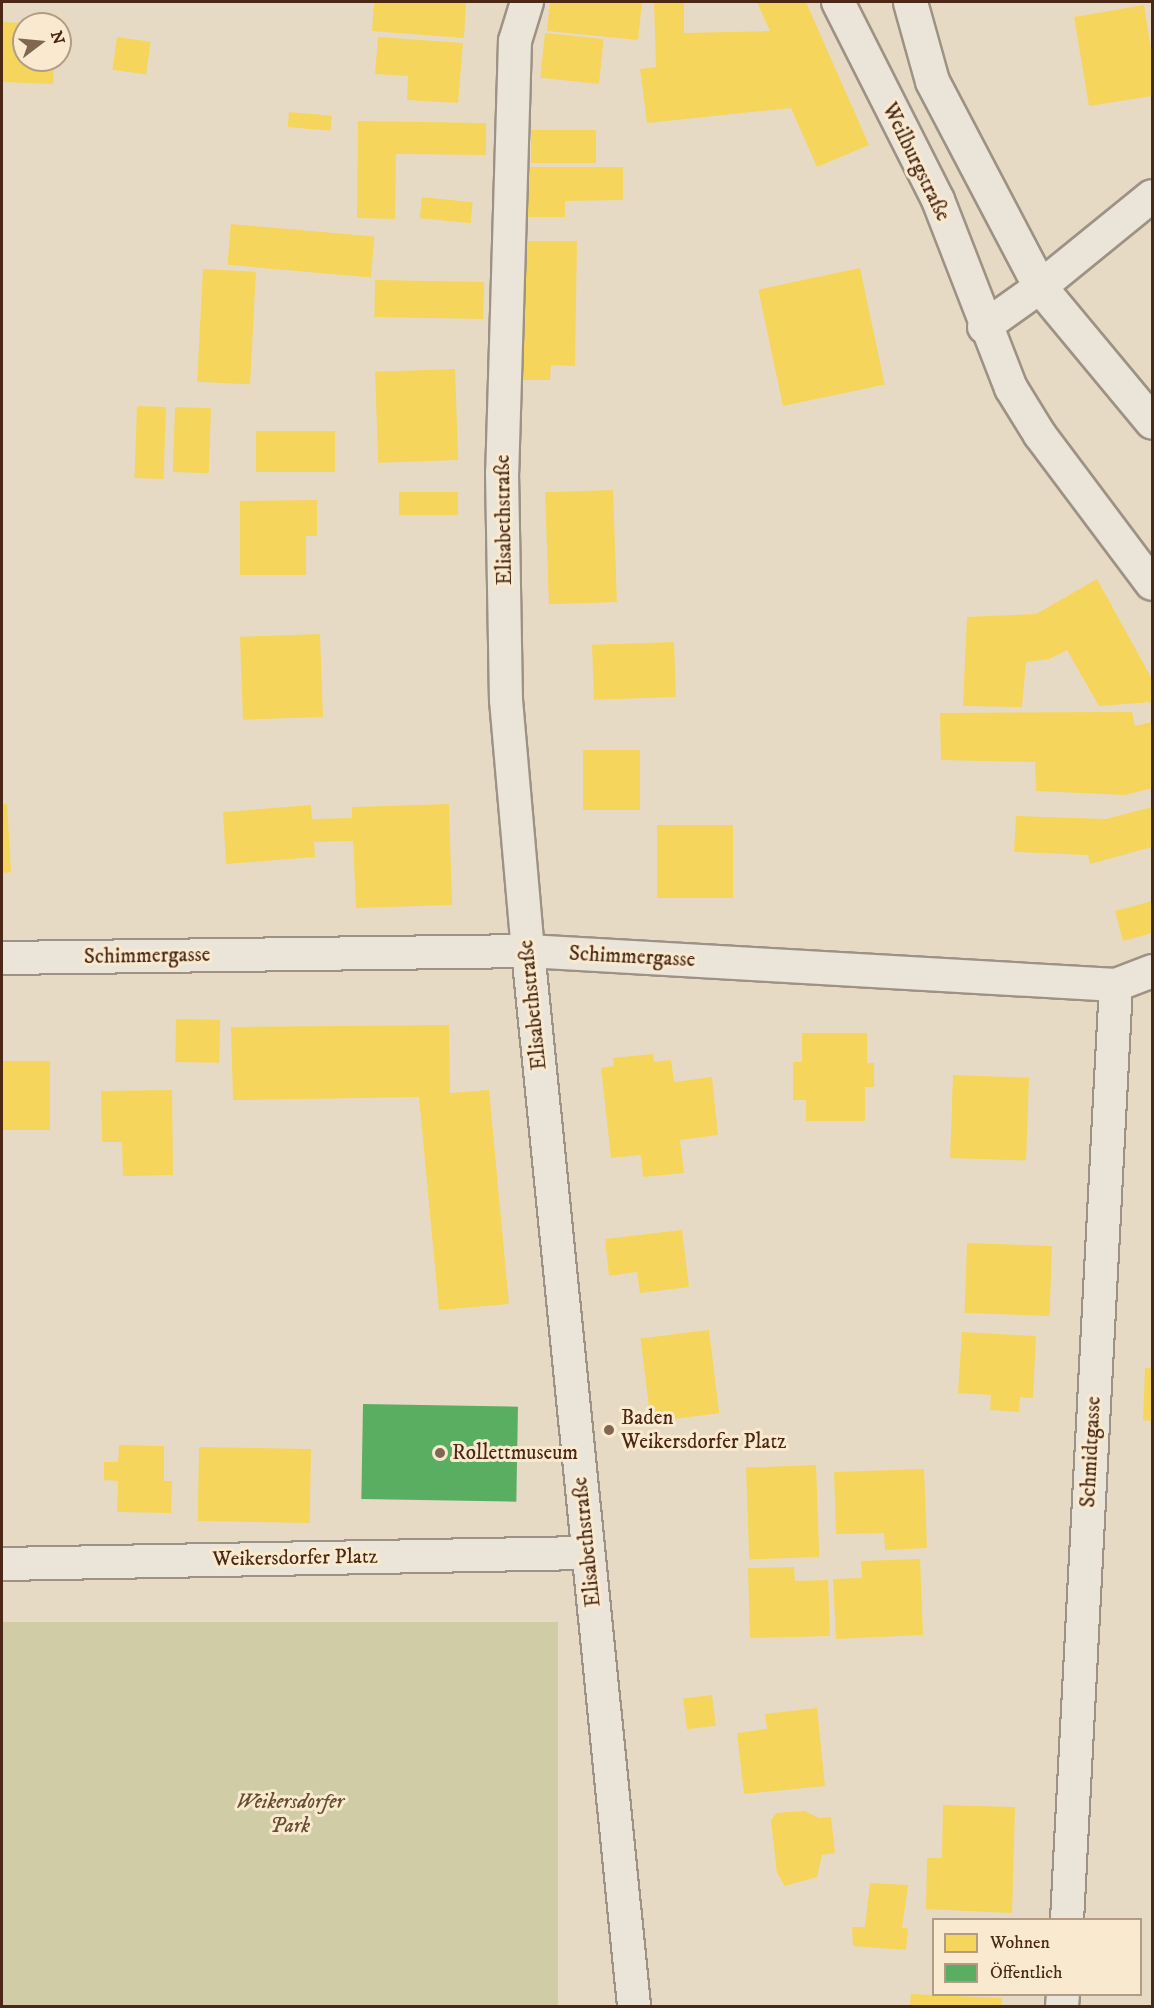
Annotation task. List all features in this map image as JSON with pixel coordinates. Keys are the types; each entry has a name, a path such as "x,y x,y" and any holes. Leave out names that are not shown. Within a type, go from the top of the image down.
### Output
{"street":[{"name":"Elisabethstraße","path":"527,2 515,41 502,472 506,700 528,951 634,2007"},
{"name":"Weilburgstraße","path":"838,2 938,200 984,327 1011,388 1040,435 1152,584"},
{"path":"910,2 932,81 1040,287 1152,422"},
{"path":"984,327 1040,287 1152,196"},
{"name":"Schimmergasse","path":"2,958 528,951 1116,985 1152,971"},
{"name":"Schmidtgasse","path":"1067,1918 1116,985"},
{"name":"Weikersdorfer Platz","path":"2,1564 588,1553"}],"green space":[{"name":"Weikersdorfer Park","path":"2,1622 558,1622 558,2006 2,2006"}],"building: Wohnen":[{"path":"374,2 466,2 464,38 372,31"},
{"path":"550,2 642,2 638,40 547,31"},
{"path":"654,2 684,2 684,33 770,31 757,2 806,2 869,145 817,167 791,108 647,123 640,69 656,67"},
{"path":"1144,5 1152,56 1152,96 1089,106 1074,17"},
{"path":"2,22 12,22 12,72 54,72 53,84 2,82"},
{"path":"545,33 604,39 599,84 540,78"},
{"path":"117,37 151,42 146,74 112,70"},
{"path":"378,37 463,43 458,103 407,100 408,76 375,74"},
{"path":"289,112 332,116 331,131 288,127"},
{"path":"358,121 486,123 486,155 396,154 395,219 357,218"},
{"path":"531,130 596,130 596,163 531,163"},
{"path":"520,167 623,167 623,200 565,201 565,217 521,217"},
{"path":"422,197 473,202 471,223 420,218"},
{"path":"231,224 374,237 371,277 227,265"},
{"path":"521,241 577,241 575,366 551,365 550,380 519,380"},
{"path":"860,268 885,384 783,406 758,290"},
{"path":"203,269 256,272 250,385 197,382"},
{"path":"375,280 484,282 483,319 374,317"},
{"path":"455,369 458,460 378,463 375,372"},
{"path":"137,406 166,407 163,479 134,478"},
{"path":"175,407 211,408 209,473 173,472"},
{"path":"256,431 335,431 335,472 256,472"},
{"path":"613,490 617,602 549,604 545,492"},
{"path":"399,492 458,492 458,515 399,515"},
{"path":"317,500 317,536 306,536 306,575 240,575 240,501"},
{"path":"1097,579 1152,679 1152,702 1099,706 1067,650 1049,659 1026,662 1022,707 963,706 967,617 1036,614"},
{"path":"320,634 323,717 243,720 240,637"},
{"path":"674,642 676,697 594,700 592,645"},
{"path":"1132,712 1135,726 1152,722 1152,788 1125,795 1036,791 1035,762 941,760 940,713"},
{"path":"583,750 640,750 640,810 583,810"},
{"path":"2,804 7,804 11,872 2,873"},
{"path":"449,804 452,905 356,908 353,841 314,842 315,857 226,864 223,812 311,805 312,819 352,818 352,807"},
{"path":"1152,807 1152,847 1090,864 1088,855 1014,852 1016,816 1106,819"},
{"path":"657,825 733,825 733,898 657,898"},
{"path":"1152,901 1152,933 1123,941 1115,911"},
{"path":"176,1019 220,1020 219,1063 175,1062"},
{"path":"449,1025 450,1093 489,1090 509,1304 439,1310 419,1097 233,1100 231,1027"},
{"path":"802,1033 867,1033 867,1063 874,1063 874,1087 865,1087 865,1121 806,1121 806,1100 793,1100 793,1062 802,1062"},
{"path":"653,1054 654,1062 671,1060 674,1082 712,1077 718,1135 680,1140 684,1173 643,1177 641,1155 611,1158 601,1068 614,1066 613,1058"},
{"path":"2,1061 50,1061 50,1130 2,1130"},
{"path":"953,1075 1029,1078 1026,1161 950,1158"},
{"path":"172,1090 173,1175 123,1176 122,1142 102,1142 101,1091"},
{"path":"682,1230 689,1287 640,1293 637,1272 609,1276 605,1239"},
{"path":"967,1243 1052,1246 1050,1316 965,1313"},
{"path":"709,1330 719,1413 651,1422 641,1338"},
{"path":"962,1332 1036,1336 1033,1398 1020,1397 1019,1412 990,1410 991,1395 958,1393"},
{"path":"1145,1368 1152,1368 1152,1421 1143,1420"},
{"path":"119,1445 164,1446 164,1481 172,1481 171,1513 117,1512 118,1481 104,1480 104,1462 118,1462"},
{"path":"199,1447 311,1449 310,1523 198,1521"},
{"path":"816,1465 819,1557 749,1559 746,1467"},
{"path":"924,1469 927,1548 885,1550 884,1533 836,1534 834,1472"},
{"path":"920,1559 923,1635 836,1639 833,1579 862,1578 861,1561"},
{"path":"794,1567 795,1581 828,1580 830,1636 750,1638 748,1568"},
{"path":"712,1695 716,1726 687,1729 683,1699"},
{"path":"817,1708 825,1786 744,1794 737,1733 767,1729 765,1714"},
{"path":"943,1805 1015,1807 1012,1913 926,1909 927,1858 942,1858"},
{"path":"805,1811 819,1818 831,1817 835,1853 822,1855 817,1877 785,1886 777,1873 771,1821 776,1813"},
{"path":"870,1883 908,1885 902,1928 908,1928 906,1950 853,1946 852,1927 865,1927"},
{"path":"911,1994 1002,1998 1002,2006 910,2006"}],"building: Öffentlich":[{"name":"Rollettmuseum","path":"363,1404 518,1407 516,1502 361,1499"}],"place":[{"name":"Baden Weikersdorfer Platz","path":"609,1430"},
{"name":"Rollettmuseum","path":"440,1453"}]}
